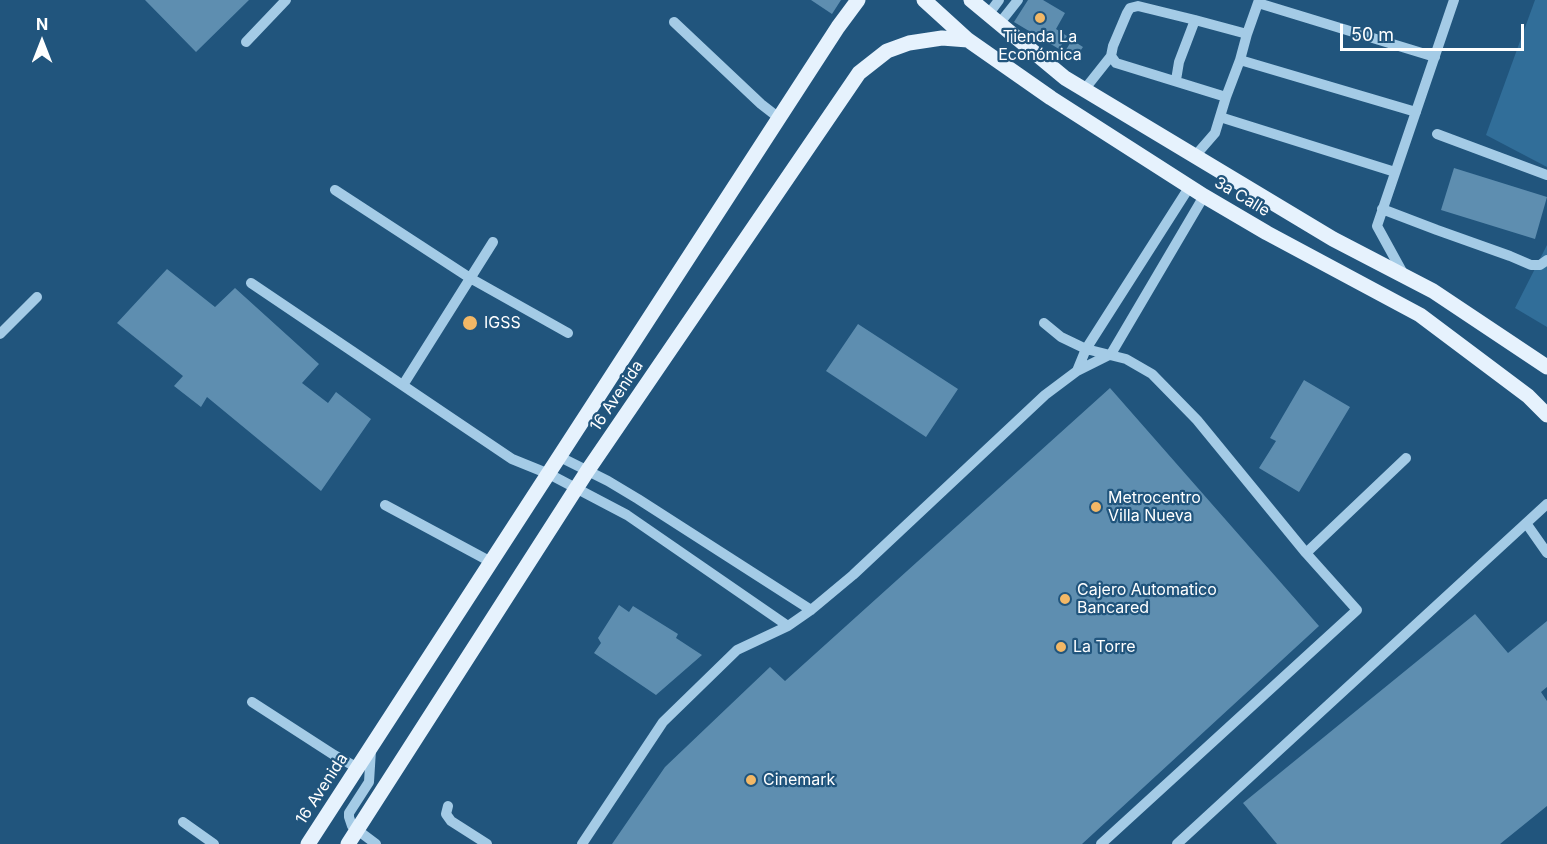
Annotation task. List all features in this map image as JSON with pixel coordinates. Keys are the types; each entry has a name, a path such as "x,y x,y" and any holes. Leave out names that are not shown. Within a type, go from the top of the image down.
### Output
{"main road":[{"name":"16 Avenida","path":"308,844 838,27 858,0"},
{"name":"3a Calle","path":"924,0 968,40 1051,98 1204,196 1276,238 1420,315 1528,396 1547,415"},
{"name":"3a Calle","path":"971,0 1065,78 1333,239 1433,291 1547,367"},
{"name":"16 Avenida","path":"348,844 588,470 859,73 887,51 909,43 942,38 968,40"}],"street":[{"path":"246,42 286,0"},
{"path":"993,19 999,0"},
{"path":"993,19 1018,0"},
{"path":"1405,277 1377,226 1454,0"},
{"path":"1195,156 1215,133 1258,1 1435,57"},
{"path":"1084,90 1111,56 1113,46 1130,8 1138,6 1247,34"},
{"path":"1176,81 1179,62 1195,20"},
{"path":"674,22 761,104 779,118"},
{"path":"1111,56 1116,63 1226,97"},
{"path":"1240,60 1416,112"},
{"path":"1220,117 1395,172"},
{"path":"1437,134 1547,175"},
{"path":"1077,372 1086,349 1190,186"},
{"path":"335,190 470,278 568,333"},
{"path":"582,844 663,722 737,650 788,626 812,610 853,575 1045,395 1077,372 1111,354 1204,196"},
{"path":"1382,209 1531,265 1540,265 1547,261"},
{"path":"403,385 492,242"},
{"path":"251,283 512,459 549,474 627,515 788,626"},
{"path":"0,334 37,297"},
{"path":"1044,323 1061,337 1086,349 1126,359 1160,381 1197,420 1356,610 1101,844"},
{"path":"560,457 588,470 638,499 812,610"},
{"path":"1306,553 1406,458"},
{"path":"1177,844 1547,504"},
{"path":"385,505 491,562"},
{"path":"1526,523 1547,553"},
{"path":"252,702 358,768"},
{"path":"371,747 369,782 349,813 350,822 376,844"},
{"path":"448,806 446,814 451,821 487,844"},
{"path":"183,822 214,844"}],"shaded area":[{"path":"1535,0 1547,0 1547,167 1486,135"},
{"path":"1547,245 1547,327 1515,308"}],"building":[{"path":"145,0 249,0 196,52"},
{"path":"811,0 841,0 832,14"},
{"name":"Tienda La Económica","path":"1028,0 1043,0 1065,13 1056,29 1067,36 1059,49 1014,22"},
{"path":"1072,40 1083,47 1074,60 1064,53"},
{"path":"1454,168 1547,197 1535,239 1441,210"},
{"path":"167,269 215,307 235,288 319,364 302,383 328,403 336,392 371,419 321,491 207,397 201,407 174,386 183,376 117,323"},
{"path":"858,324 958,389 926,437 826,371"},
{"path":"1304,380 1350,407 1299,492 1259,468 1276,441 1270,438"},
{"name":"Metrocentro Villa Nueva","path":"1110,388 1319,626 1082,844 612,844 665,767 770,667 785,681"},
{"path":"619,605 629,612 633,606 678,634 676,638 702,655 656,695 594,653 601,643 598,638"},
{"path":"1475,614 1508,653 1547,621 1547,687 1541,692 1547,701 1547,806 1500,844 1277,844 1243,803"}],"place":[{"name":"Tienda La Económica","path":"1040,18"},
{"name":"IGSS","path":"470,323"},
{"name":"Metrocentro Villa Nueva","path":"1096,507"},
{"name":"Cajero Automatico Bancared","path":"1065,599"},
{"name":"La Torre","path":"1061,647"},
{"name":"Cinemark","path":"751,780"}]}
